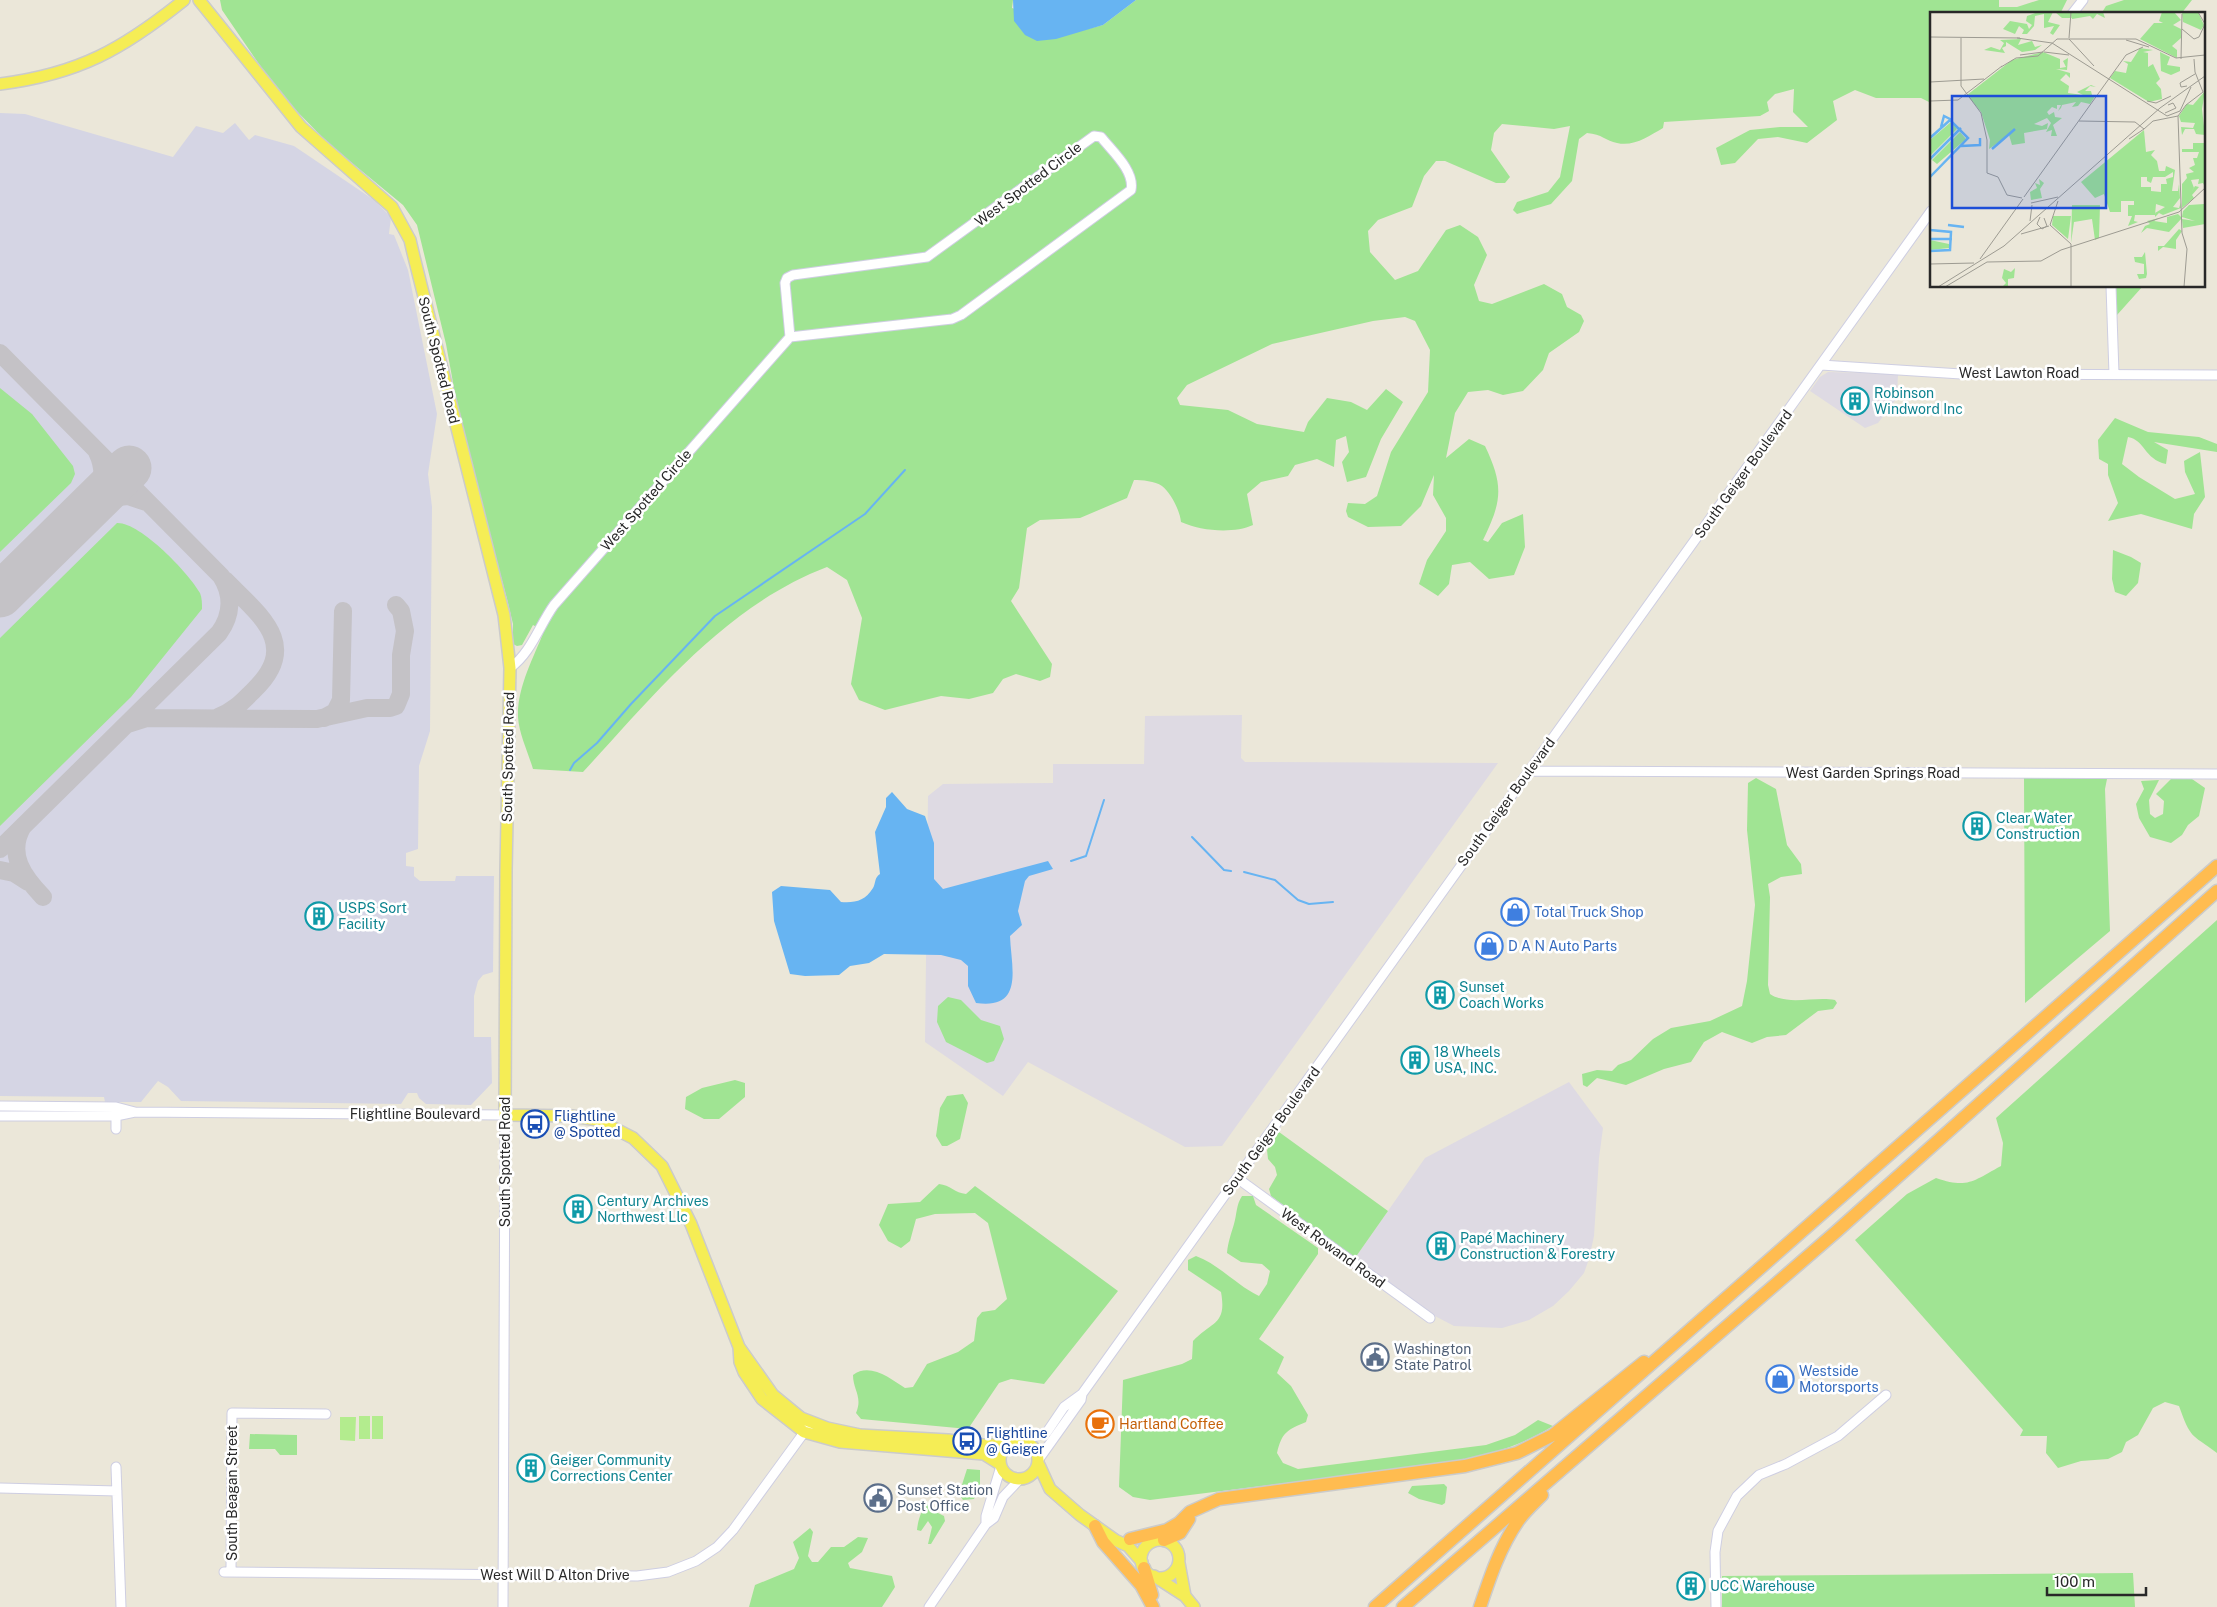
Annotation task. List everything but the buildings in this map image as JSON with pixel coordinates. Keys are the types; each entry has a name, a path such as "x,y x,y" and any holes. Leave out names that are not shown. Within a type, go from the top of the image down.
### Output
{"highway":[{"path":"1375,1607 1694,1329 2217,866"},
{"path":"1404,1607 1566,1464 1837,1231 2217,891"},
{"path":"1130,1539 1167,1530 1179,1523 1190,1512 1218,1499 1464,1466 1517,1453 1553,1435 1646,1360 1694,1329"},
{"path":"1480,1607 1496,1560 1512,1531 1566,1464"},
{"path":"1158,1541 1180,1533 1199,1508"},
{"path":"1099,1530 1102,1542 1133,1575 1154,1607"},
{"path":"1147,1569 1154,1607"}],"main road":[{"path":"0,84 41,78 92,61 146,31 184,0"},
{"name":"South Spotted Road","path":"199,0 301,127 331,156 377,192 392,207 402,224 414,257 502,606 510,668 506,870 505,1114"},
{"name":"Flightline Boulevard","path":"505,1114 572,1116 598,1120 633,1138 646,1149 662,1166 676,1189 739,1347 773,1395 787,1408 811,1422 838,1431 948,1440 982,1445 1008,1444"},
{"name":"Flightline Boulevard","path":"739,1347 740,1362 744,1372 762,1399 804,1432 840,1442 984,1454 1000,1465"},
{"path":"1050,1489 1033,1446 1022,1442 1008,1444 1001,1454 1000,1465 1008,1476 1050,1489 1099,1530 1128,1546 1147,1569 1186,1596 1194,1607"},
{"path":"1022,1480 1036,1471 1039,1462"},
{"path":"1099,1530 1130,1539 1158,1541 1174,1546 1179,1557 1186,1596"},
{"path":"1147,1569 1144,1550 1158,1541"},
{"path":"1147,1569 1166,1576 1172,1573 1179,1563"}],"street":[{"path":"2074,12 2083,0"},
{"name":"West Spotted Circle","path":"510,668 528,651 554,605 790,338 952,319 960,316 1131,190 1133,182 1130,174 1101,137 1094,136 928,257 793,275 787,278 786,283 790,338"},
{"name":"South Geiger Boulevard","path":"1022,1442 1047,1432 1064,1407 1082,1394 1930,212"},
{"path":"2111,288 2114,374"},
{"name":"West Lawton Road","path":"1821,365 1961,374 2217,375"},
{"name":"West Garden Springs Road","path":"1529,772 2217,774"},
{"name":"Flightline Boulevard","path":"0,1106 116,1106 135,1112"},
{"path":"116,1106 116,1129"},
{"name":"Flightline Boulevard","path":"0,1116 116,1116 135,1112 505,1114"},
{"name":"South Spotted Road","path":"503,1607 505,1114"},
{"name":"West Rowand Road","path":"1237,1178 1430,1318"},
{"name":"South Geiger Boulevard","path":"1039,1462 1081,1400 1082,1394"},
{"path":"1716,1607 1715,1552 1718,1530 1737,1496 1759,1475 1786,1464 1838,1436 1886,1395"},
{"name":"South Beagan Street","path":"228,1572 232,1413 326,1414"},
{"name":"West Will D Alton Drive","path":"228,1572 637,1576 668,1572 696,1561 717,1547 733,1530 811,1422"},
{"path":"986,1524 986,1516 1000,1465"},
{"path":"116,1467 121,1607"},
{"path":"929,1607 986,1524 994,1518 1003,1496 1022,1480"},
{"path":"0,1488 117,1490"}],"shaded area":[{"path":"0,113 25,114 173,157 196,126 223,133 235,123 249,140 255,135 294,146 374,200 391,217 389,234 394,235 408,270 437,414 428,474 432,507 430,731 419,766 418,849 406,853 406,866 414,867 414,876 420,881 455,881 456,876 494,876 493,972 483,975 478,981 474,996 474,1037 491,1037 492,1083 471,1105 426,1104 419,1098 417,1093 408,1093 401,1104 181,1101 168,1087 158,1081 141,1102 105,1102 104,1097 0,1096"},
{"path":"1828,372 1898,374 1897,398 1878,423 1865,428 1810,391 1820,377"},
{"path":"1242,715 1241,758 1245,762 1498,763 1222,1146 1185,1147 1028,1062 1003,1096 925,1042 928,796 943,784 1053,783 1053,764 1144,764 1145,716"},
{"path":"1569,1082 1603,1128 1594,1236 1589,1259 1584,1273 1553,1306 1529,1320 1502,1328 1454,1326 1433,1315 1355,1258 1425,1158"}],"green space":[{"path":"220,0 1013,0 1012,8 1080,31 1103,25 1136,0 1999,0 1999,7 2017,7 2039,0 2067,0 2061,12 1930,12 1930,102 1921,98 1876,98 1855,90 1833,101 1837,120 1807,143 1778,137 1758,139 1735,163 1721,165 1716,148 1750,130 1808,127 1793,112 1794,89 1775,94 1767,102 1769,111 1760,116 1664,122 1663,128 1641,140 1623,144 1587,133 1579,139 1572,181 1551,204 1517,214 1513,210 1517,202 1548,192 1560,177 1570,126 1554,129 1502,124 1494,133 1491,150 1510,177 1505,183 1496,183 1445,161 1436,161 1424,176 1412,207 1378,220 1368,231 1370,252 1395,280 1418,271 1446,230 1460,225 1478,237 1487,255 1474,285 1479,301 1492,304 1544,284 1562,294 1567,307 1581,315 1584,321 1579,332 1549,353 1543,370 1523,391 1503,395 1488,390 1468,392 1455,413 1446,458 1469,439 1485,446 1498,483 1497,504 1483,540 1488,542 1502,523 1523,514 1525,547 1514,575 1489,579 1470,562 1452,565 1449,584 1438,596 1419,584 1427,560 1446,531 1446,518 1433,495 1434,475 1421,506 1401,526 1368,527 1348,517 1346,511 1348,503 1365,504 1377,496 1391,452 1428,392 1430,350 1415,321 1405,317 1373,321 1272,344 1187,385 1177,398 1180,405 1228,410 1257,424 1304,432 1308,422 1327,398 1351,402 1367,410 1386,389 1403,402 1381,439 1366,477 1347,482 1342,462 1349,452 1346,436 1336,440 1334,467 1317,459 1295,465 1288,476 1261,482 1247,494 1253,525 1245,528 1217,530 1198,528 1181,522 1174,502 1162,486 1152,482 1134,480 1127,498 1080,518 1040,520 1027,528 1019,588 1011,601 1052,664 1050,677 1040,681 1016,674 1003,679 993,693 969,699 941,696 885,710 859,700 851,684 862,618 847,580 827,567 790,584 724,628 665,683 583,772 533,769 522,736 518,717 520,695 527,672 544,631 533,625 522,645 517,646 513,644 513,624 462,432 446,344 417,225 403,205 329,144 278,92 222,10"},
{"path":"2124,0 2192,0 2183,12 2102,12 2106,6"},
{"path":"2116,288 2141,288 2117,315"},
{"path":"0,388 32,414 73,466 75,474 71,483 0,552"},
{"path":"2115,418 2148,432 2199,437 2217,444 2217,452 2154,442 2168,450 2166,464 2153,458 2138,442 2128,437 2122,464 2175,499 2195,494 2185,472 2184,461 2200,452 2205,497 2194,514 2192,529 2141,514 2108,521 2118,503 2108,475 2108,464 2099,459 2098,440"},
{"path":"117,523 127,525 150,539 186,573 200,593 202,609 131,697 0,826 0,638"},
{"path":"2113,550 2141,563 2138,583 2126,596 2115,592 2112,579"},
{"path":"2024,777 2107,779 2105,789 2110,931 2025,1003"},
{"path":"2173,777 2192,779 2205,788 2199,816 2188,825 2182,835 2171,843 2150,837 2139,818 2136,804 2144,789 2141,781 2159,780 2149,800 2150,814 2155,818 2163,814 2164,801 2156,794"},
{"path":"1756,778 1776,789 1787,845 1801,864 1802,874 1781,877 1768,884 1770,897 1768,985 1770,994 1777,998 1793,1000 1827,999 1835,1000 1837,1003 1833,1009 1818,1011 1786,1035 1767,1037 1752,1043 1722,1032 1704,1042 1691,1062 1664,1069 1626,1085 1597,1078 1587,1087 1583,1085 1582,1074 1597,1070 1612,1071 1618,1065 1631,1060 1653,1039 1671,1028 1710,1021 1742,1006 1747,981 1755,905 1747,830 1748,783"},
{"path":"2217,920 2217,1453 2192,1434 2179,1406 2165,1402 2153,1408 2138,1435 2126,1442 2122,1452 2108,1459 2081,1461 2058,1468 2046,1453 2047,1436 2020,1436 2023,1430 1855,1240 1907,1194 1936,1178 1956,1183 1970,1182 2001,1166 2003,1143 1996,1118"},
{"path":"948,997 961,1000 981,1020 1000,1026 1004,1039 994,1061 987,1063 946,1042 937,1022 938,1006"},
{"path":"735,1080 745,1083 745,1097 719,1119 704,1119 685,1109 686,1097 702,1088"},
{"path":"963,1094 968,1103 960,1139 947,1146 942,1146 936,1136 940,1108 947,1096"},
{"path":"1279,1132 1388,1211 1355,1258 1271,1196 1269,1189 1277,1175 1275,1167 1268,1159 1267,1150"},
{"path":"939,1184 966,1194 975,1186 1118,1291 1044,1384 1011,1379 999,1383 968,1429 861,1419 856,1413 858,1398 853,1375 860,1371 873,1371 880,1373 905,1388 913,1387 927,1364 958,1352 974,1341 977,1318 982,1312 995,1310 1007,1299 988,1223 975,1213 935,1214 916,1219 910,1241 901,1248 888,1241 879,1225 888,1204 920,1202"},
{"path":"1242,1196 1253,1196 1256,1205 1318,1248 1318,1254 1259,1339 1284,1357 1277,1373 1291,1386 1308,1415 1306,1422 1294,1427 1283,1436 1277,1453 1283,1463 1298,1469 1486,1445 1515,1435 1538,1420 1553,1426 1529,1439 1505,1448 1454,1462 1150,1500 1133,1497 1119,1487 1123,1380 1182,1364 1192,1359 1193,1341 1220,1317 1222,1311 1221,1292 1188,1270 1188,1260 1196,1256 1205,1260 1259,1296 1267,1284 1270,1271 1262,1264 1241,1262 1227,1253"},
{"path":"359,1416 370,1416 370,1439 359,1439"},
{"path":"372,1416 383,1416 383,1439 372,1439"},
{"path":"340,1417 356,1417 355,1441 340,1440"},
{"path":"250,1434 297,1435 297,1455 280,1455 275,1449 249,1449"},
{"path":"967,1469 980,1470 980,1485 974,1499 963,1500 959,1494"},
{"path":"1444,1484 1447,1487 1445,1503 1442,1505 1419,1499 1408,1493 1412,1486"},
{"path":"932,1501 936,1512 944,1516 945,1521 931,1544 928,1544 932,1527 928,1521 921,1531 917,1530 923,1509"},
{"path":"810,1528 813,1532 808,1556 812,1562 818,1562 831,1547 844,1547 858,1537 868,1538 862,1552 848,1563 850,1568 892,1576 895,1587 882,1607 749,1607 755,1585 794,1569 799,1558 793,1542"},
{"path":"2133,1573 2135,1607 1722,1607 1722,1576"}],"water":[{"path":"1013,0 1136,0 1103,25 1056,39 1037,41 1025,35 1014,21"},
{"path":"892,792 907,809 925,816 934,843 934,879 943,889 1048,861 1053,869 1029,876 1025,881 1018,911 1022,925 1010,936 1012,984 1009,993 1002,1000 992,1003 976,1003 968,986 968,966 961,960 941,955 884,954 869,963 850,966 839,975 805,976 790,974 774,921 772,892 781,886 830,890 841,902 855,901 867,896 880,874 875,832 886,807 886,798"}],"waterway":[{"path":"570,770 574,763 597,743 631,704 715,616 865,514 905,470"},
{"path":"1071,861 1086,856 1104,800"},
{"path":"1192,837 1224,870 1231,871"},
{"path":"1244,872 1275,880 1298,900 1309,904 1333,902"}],"taxiway":[{"path":"0,353 221,576 228,590 229,598 229,612 219,633 0,849"},
{"path":"97,452 103,475 98,499"},
{"path":"98,499 128,496 146,502"},
{"path":"218,717 242,702 268,673 274,658 275,644 270,630 261,618 225,580"},
{"path":"128,724 147,718 317,719 367,708 390,708 396,706 401,694 401,655 405,631 401,611 396,605"},
{"path":"324,718 335,712 341,700 343,611"},
{"path":"23,826 16,846 19,865 29,881 43,897"},
{"path":"0,870 14,873 28,882"}],"runway":[{"path":"0,595 129,468"}],"place":[{"name":"Robinson Windword Inc","path":"1855,401"},
{"name":"Clear Water Construction","path":"1977,826"},
{"name":"Total Truck Shop","path":"1515,912"},
{"name":"USPS Sort Facility","path":"319,916"},
{"name":"D A N Auto Parts","path":"1489,946"},
{"name":"Sunset Coach Works","path":"1440,995"},
{"name":"18 Wheels USA, INC.","path":"1415,1060"},
{"name":"Flightline @ Spotted","path":"535,1124"},
{"name":"Century Archives Northwest Llc","path":"578,1209"},
{"name":"Papé Machinery Construction & Forestry","path":"1441,1246"},
{"name":"Washington State Patrol","path":"1375,1357"},
{"name":"Westside Motorsports","path":"1780,1379"},
{"name":"Hartland Coffee","path":"1100,1424"},
{"name":"Flightline @ Geiger","path":"967,1441"},
{"name":"Geiger Community Corrections Center","path":"531,1468"},
{"name":"Sunset Station Post Office","path":"878,1498"},
{"name":"UCC Warehouse","path":"1691,1586"}]}
